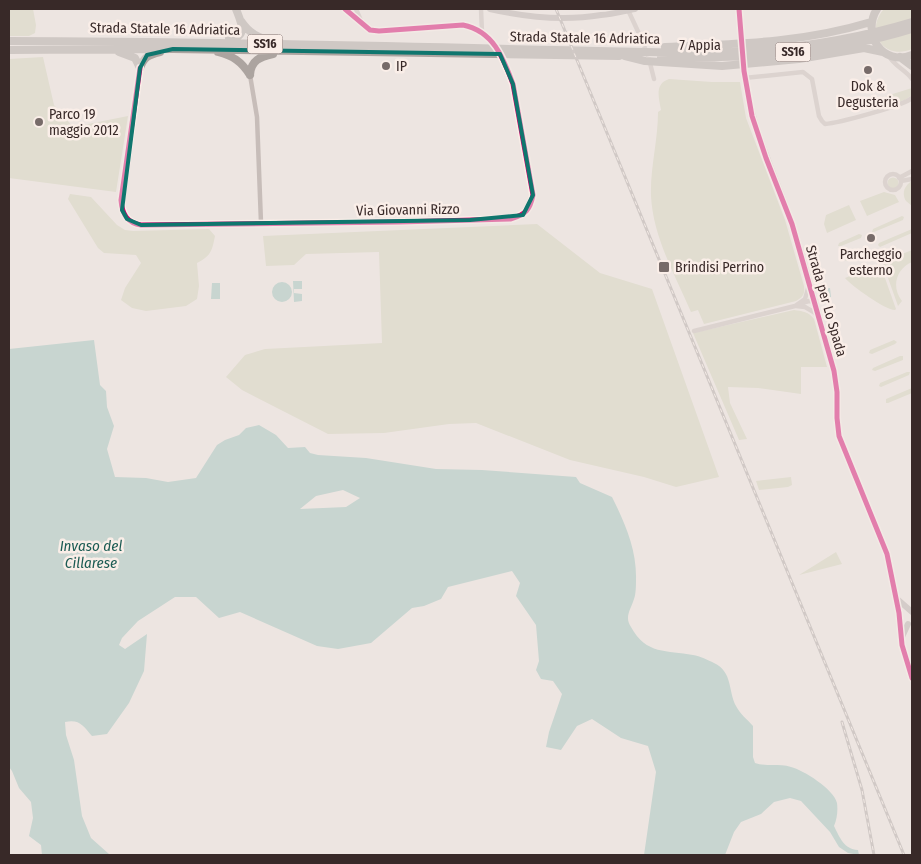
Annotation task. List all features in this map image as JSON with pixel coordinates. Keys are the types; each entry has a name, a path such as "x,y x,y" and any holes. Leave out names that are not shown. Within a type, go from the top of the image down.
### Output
{"highway":[{"path":"204,45 236,39 241,35 242,31 236,9"},
{"path":"748,54 812,37 873,14 873,39 886,53"},
{"path":"239,17 247,29 255,35 289,48"},
{"name":"Strada Statale 16 Adriatica","path":"836,43 912,22"},
{"name":"Strada Statale 16 Adriatica","path":"9,41 289,48 734,55 836,43 912,29"},
{"path":"204,45 238,60 250,74"},
{"name":"Strada Statale 16 Adriatica","path":"9,50 173,49 204,45"},
{"path":"250,74 252,63 257,59 289,48"},
{"path":"625,54 645,60 709,66 734,55 818,56 864,48 900,57 912,66"},
{"path":"140,68 148,55 173,49"},
{"path":"100,50 130,55 136,58 140,68"},
{"path":"900,57 912,55"}],"street":[{"path":"345,9 350,11 362,25 370,30 463,26 473,27 482,32"},
{"path":"356,9 362,25"},
{"path":"359,16 361,9"},
{"path":"481,9 482,32"},
{"path":"491,9 540,16 585,17 630,9 642,40"},
{"name":"Strada per Lo Spada","path":"740,9 744,78 752,116 758,137 792,224 836,382 839,436 885,548 896,597 899,621"},
{"name":"Via Giovanni Rizzo","path":"140,68 121,200 122,210 127,219 134,224 141,226 511,218 524,215 531,205 532,195 513,84 495,46 489,37 482,32"},
{"path":"886,53 892,62 907,72 912,79"},
{"path":"650,63 654,79"},
{"path":"744,78 803,72 812,79 820,116 825,124 895,106 912,98"},
{"path":"250,74 257,117 260,223"},
{"path":"912,171 900,180 912,178"},
{"path":"803,305 809,286"},
{"path":"694,331 814,302"},
{"path":"803,305 817,314"},
{"path":"896,597 910,610"},
{"path":"899,613 903,609 910,610"},
{"path":"899,621 903,624 910,623"},
{"path":"899,621 902,645 912,678"},
{"path":"901,638 910,623"}],"highlighted area":[{"path":"173,49 500,54 513,84 533,195 523,215 470,220 141,225 127,219 122,210 140,68 147,55"}],"green space":[{"path":"9,9 33,9 36,25 35,33 29,36 9,36"},
{"path":"884,9 912,9 912,49 902,52 893,51 880,42 876,26 878,18"},
{"name":"Parco 19 maggio 2012","path":"43,57 54,105 73,127 128,116 116,192 9,178 9,59"},
{"path":"669,79 740,82 746,118 785,220 804,286 803,295 796,301 704,324 698,310 691,312 660,241 651,196 658,112 661,110 659,88 664,81"},
{"path":"912,88 912,95 905,100 872,109 870,101"},
{"path":"891,178 895,178 898,183 897,187 891,188 888,185 888,181"},
{"path":"912,181 912,206 906,201 904,192 907,185"},
{"path":"884,192 895,195 899,202 867,216 860,201"},
{"path":"70,194 91,197 117,225 125,230 209,229 215,236 210,253 197,263 199,286 197,299 186,306 146,311 132,308 121,300 125,288 141,263 136,255 104,253 98,248 68,199"},
{"path":"849,205 856,220 827,233 824,224 826,215"},
{"path":"902,216 904,217 903,220 872,232 873,229"},
{"path":"537,224 600,273 652,289 719,477 676,487 644,477 570,460 476,423 449,424 384,433 328,434 242,390 226,377 245,355 265,349 382,343 379,252 306,254 294,265 266,266 263,236"},
{"path":"912,229 912,233 880,247 878,245 879,243"},
{"path":"859,234 862,235 861,238 838,246 839,243"},
{"path":"865,249 868,250 867,252 847,261 844,260 845,257"},
{"path":"912,250 912,262 902,269 897,279 897,290 902,301 898,306 883,264 885,261"},
{"path":"880,264 895,310 861,292 845,278"},
{"path":"794,310 808,313 814,319 827,367 801,367 801,394 758,388 728,387 730,403 747,439 739,440 693,333"},
{"path":"894,340 897,342 895,344 872,354 869,353 870,350"},
{"path":"903,356 903,360 875,371 872,370 873,368"},
{"path":"910,372 909,375 881,387 879,386 880,383"},
{"path":"912,388 912,393 886,403 886,399"},
{"path":"791,477 792,485 788,487 759,490 756,481"},
{"path":"836,552 842,564 799,575"}],"water":[{"path":"293,281 302,281 302,289 294,289 294,293 302,294 302,301 294,302"},
{"path":"282,282 289,285 292,292 289,299 282,302 275,299 272,292 275,285"},
{"path":"212,283 220,283 220,299 211,299"},
{"path":"830,288 831,297 827,298 828,303 823,304 821,290"},
{"name":"Invaso del Cillarese","path":"94,340 100,385 106,391 107,407 114,426 107,449 115,477 146,478 168,482 196,478 217,445 239,435 246,428 259,425 276,435 288,448 305,447 310,453 318,455 366,458 436,469 482,470 576,477 580,483 612,497 626,527 636,569 636,592 628,620 637,636 650,647 658,650 698,656 720,667 727,677 736,706 753,726 753,757 755,763 791,767 810,776 824,786 837,803 837,815 834,826 838,835 849,848 858,850 859,855 848,853 839,847 830,832 801,801 790,798 774,802 761,814 741,822 734,832 725,855 644,855 656,772 648,746 621,738 592,719 577,726 561,750 546,747 562,694 553,681 541,679 536,670 539,661 536,625 516,596 520,583 512,571 448,587 441,599 424,606 412,608 371,643 338,649 317,646 240,612 219,618 196,597 175,597 138,621 122,638 119,645 125,649 147,634 144,671 129,703 107,734 92,736 78,722 65,722 66,735 74,760 82,816 91,838 109,855 42,855 41,845 29,836 33,818 31,802 19,788 9,767 9,349","holes":["343,490 360,498 346,507 300,509 316,496"]}],"tunnel":[{"path":"642,40 650,62"}],"railway":[{"path":"556,9 904,855"},
{"path":"842,722 862,790 874,855"}],"cycle path":[{"path":"140,68 121,200 126,217 136,224 399,222 511,219 526,211 533,195 513,84 501,55 489,39 473,28 463,25 370,30 345,9"},
{"path":"739,9 744,71 752,116 792,224 834,371 839,436 887,554 899,613 902,645 912,678"}],"place":[{"name":"IP","path":"386,66"},
{"name":"Dok & Degusteria","path":"868,70"},
{"name":"Parco 19 maggio 2012","path":"39,122"},
{"name":"Parcheggio esterno","path":"871,238"},
{"name":"Brindisi Perrino","path":"664,267"}]}
